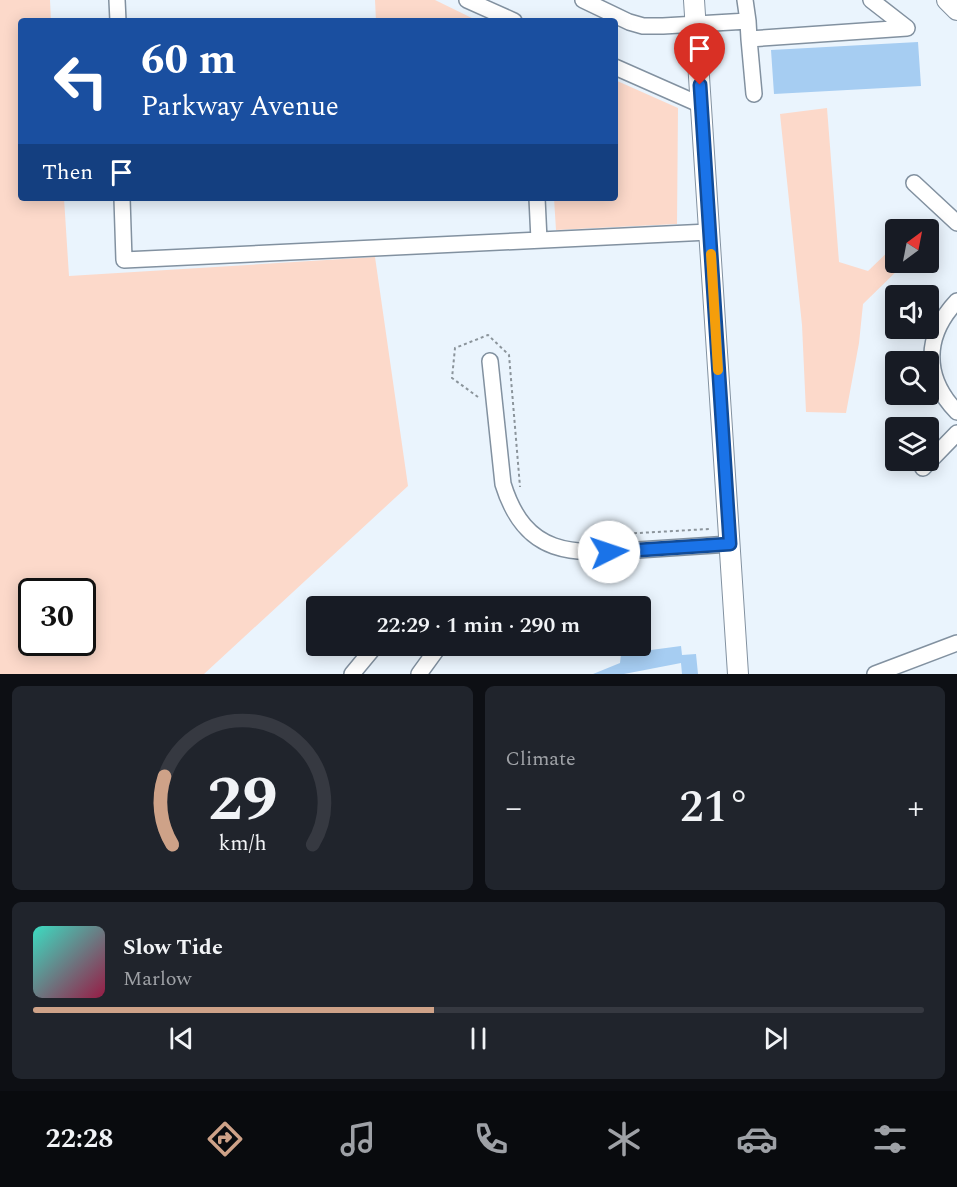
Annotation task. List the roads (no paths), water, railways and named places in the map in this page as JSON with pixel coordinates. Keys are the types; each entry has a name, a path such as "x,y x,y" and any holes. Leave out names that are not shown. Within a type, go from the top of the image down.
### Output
{"main road":[{"path":"694,0 738,674"},
{"path":"947,0 957,10"}],"street":[{"path":"117,0 118,18"},
{"path":"467,0 507,18"},
{"path":"584,0 642,26 748,21"},
{"path":"745,0 754,94"},
{"path":"749,39 907,28 871,0"},
{"path":"618,68 701,105"},
{"path":"914,183 957,224"},
{"path":"122,201 124,260 710,232"},
{"path":"537,201 538,240"},
{"path":"957,301 946,313 938,327 932,359 939,388 947,402 957,412"},
{"path":"490,362 502,484 515,515 541,540 557,548 588,554 730,544"},
{"path":"939,452 957,433"},
{"path":"875,674 957,643"},
{"path":"352,674 367,656"},
{"path":"419,674 432,656"}]}
